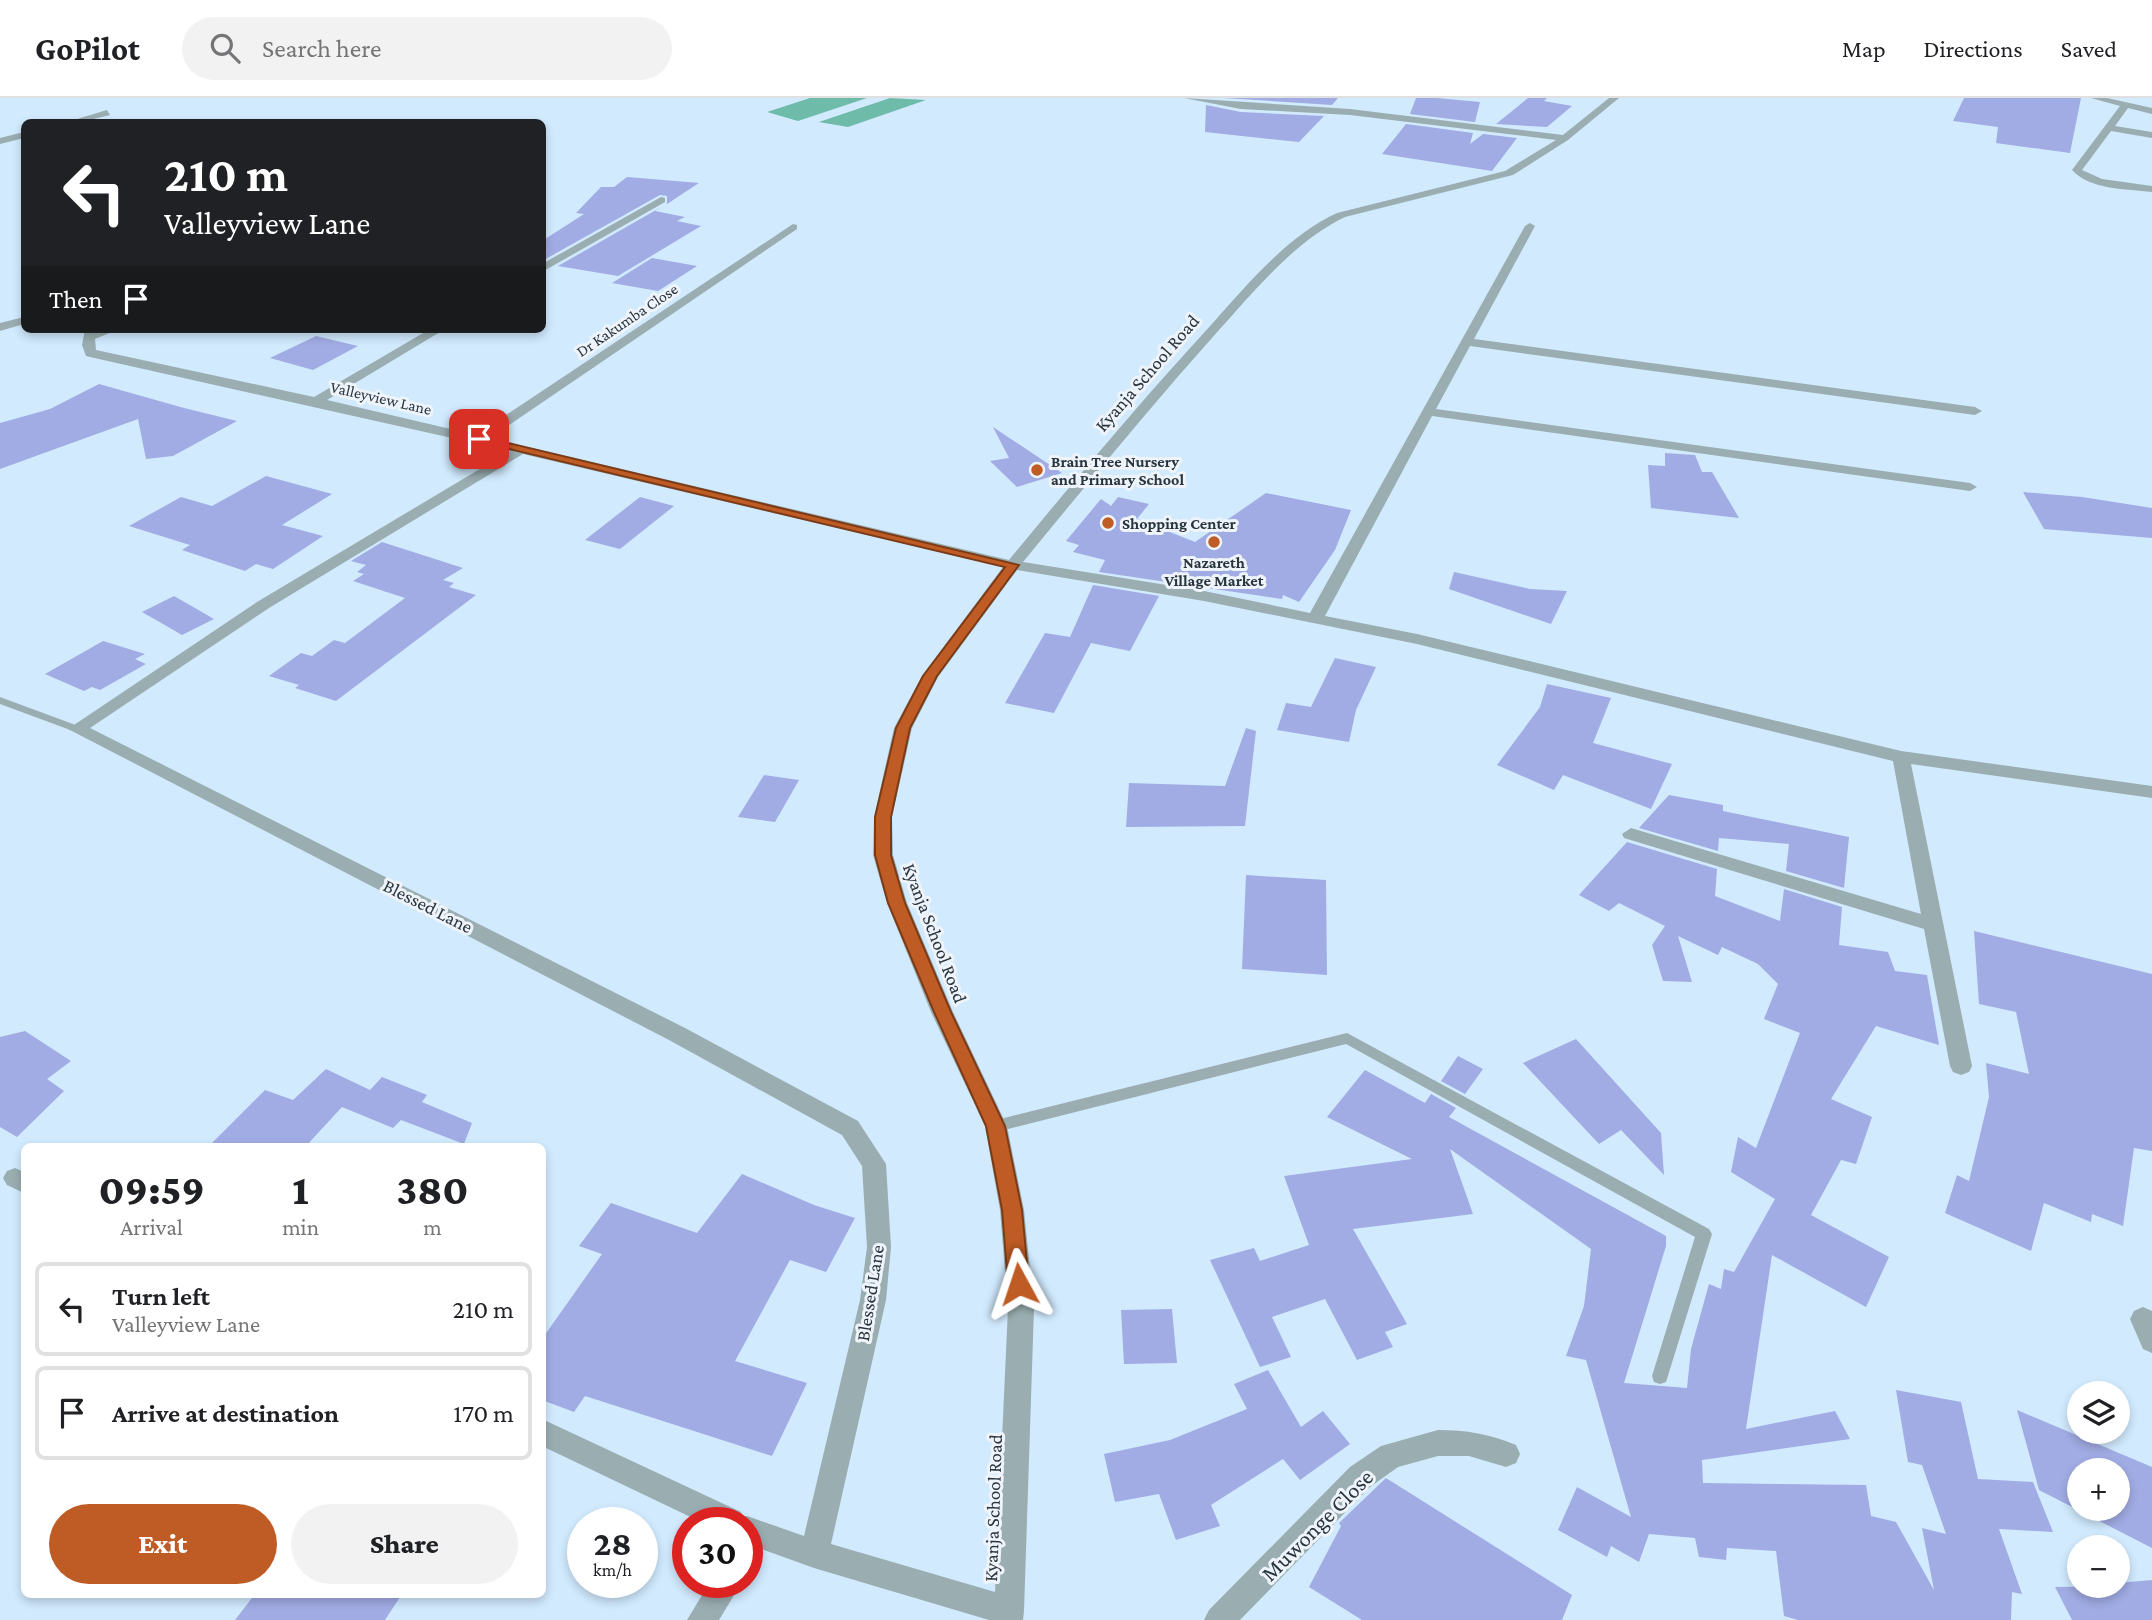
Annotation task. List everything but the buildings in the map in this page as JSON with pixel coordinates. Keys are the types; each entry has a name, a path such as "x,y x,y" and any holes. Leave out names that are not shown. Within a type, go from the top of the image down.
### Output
{"street":[{"path":"1188,98 1241,106 1353,108 1565,138"},
{"name":"Kyanja School Road","path":"1009,1616 1021,1308 1012,1210 996,1126 942,1012 897,903 883,855 883,817 903,728 930,676 1013,565 1149,400 1241,299 1317,228 1341,215 1509,173 1565,138 1615,98"},
{"path":"2095,98 2152,111"},
{"path":"2125,106 2077,170 2080,174 2152,189"},
{"path":"80,119 104,110 112,119"},
{"path":"2111,128 2152,135"},
{"path":"0,141 21,136"},
{"path":"546,267 661,200"},
{"path":"1315,617 1530,226"},
{"name":"Dr Kakumba Close","path":"479,439 793,227"},
{"path":"0,327 21,322"},
{"name":"Valleyview Lane","path":"90,333 90,353 316,401 1013,565 1315,617 1417,639 1901,758 2152,792"},
{"path":"316,401 432,333"},
{"path":"1467,342 1975,411"},
{"path":"1429,412 1970,487"},
{"path":"77,729 263,605 522,449"},
{"name":"Blessed Lane","path":"77,729 618,1003 850,1128 874,1164 879,1247 873,1300 814,1554"},
{"path":"1901,758 1961,1066"},
{"path":"1631,834 1934,925"},
{"path":"546,1434 700,1507"},
{"name":"Muwonge Close","path":"1219,1620 1360,1477 1391,1455 1438,1443 1469,1443 1507,1454"},
{"path":"763,1543 814,1554 1009,1616"},
{"path":"702,1620 716,1598"}],"lane":[{"path":"0,700 77,729"},
{"path":"996,1126 1348,1038 1704,1234 1660,1376"}],"shaded area":[{"path":"810,98 867,98 798,121 767,112"},
{"path":"890,98 926,100 848,127 819,122"}],"place":[{"name":"Brain Tree Nursery and Primary School","path":"1037,470"},
{"name":"Shopping Center","path":"1108,523"},
{"name":"Nazareth Village Market","path":"1214,542"}],"route":[{"path":"479,439 1013,565 930,676 903,728 883,817 883,855 897,903 942,1012 996,1126 1012,1210 1019,1284"}]}
